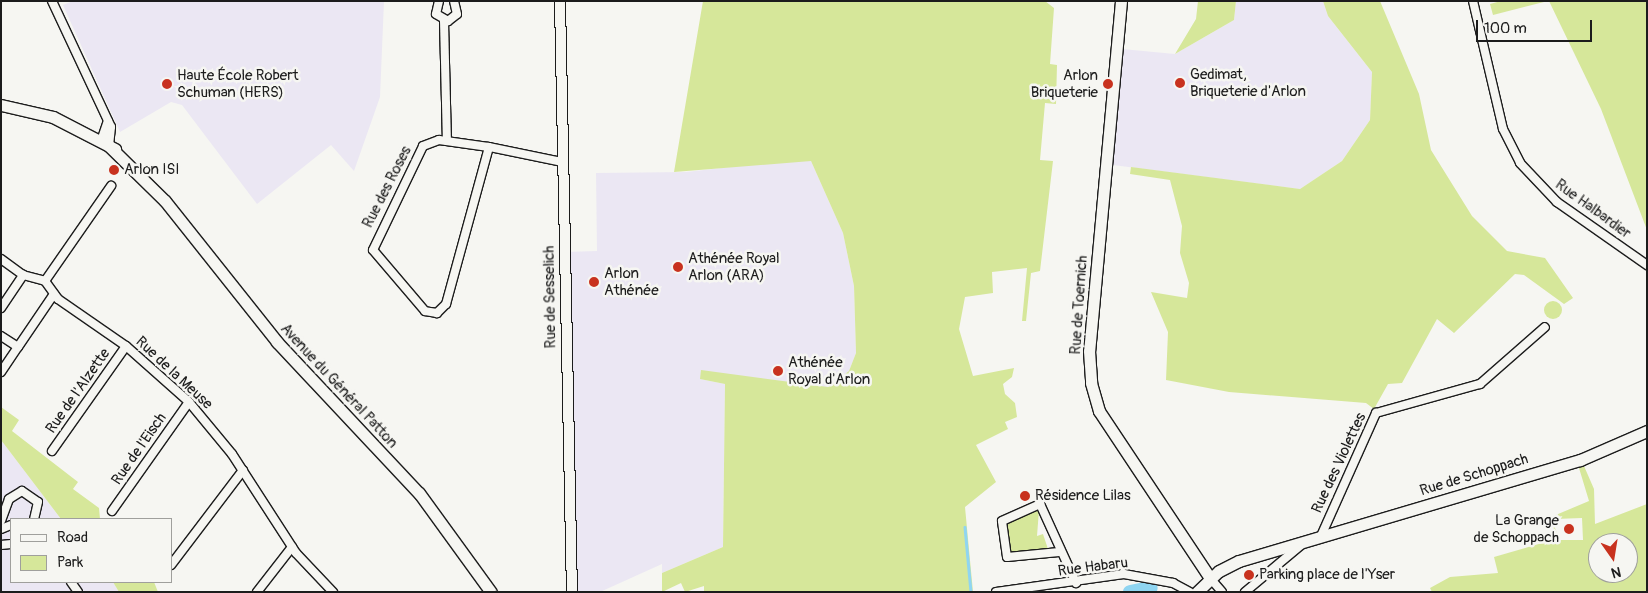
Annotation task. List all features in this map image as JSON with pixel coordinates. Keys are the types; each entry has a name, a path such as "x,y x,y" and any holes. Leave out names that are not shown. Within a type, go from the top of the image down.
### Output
{"main road":[{"name":"Rue de Toernich","path":"1120,1 1090,351 1091,383 1099,411 1210,578"},
{"name":"Avenue du Général Patton","path":"1,104 53,117 105,144 144,171 165,201 277,342 419,493 491,592"},
{"name":"Rue de Schoppach","path":"1198,592 1210,578 1239,561 1580,460 1647,431"}],"street":[{"path":"52,1 114,134 105,144"},
{"path":"439,1 436,14 444,21 447,141"},
{"path":"444,21 457,14 454,1"},
{"name":"Rue de Sesselich","path":"560,1 572,592"},
{"name":"Rue Halbardier","path":"1473,1 1503,129 1520,163 1557,202 1647,265"},
{"name":"Rue des Roses","path":"489,148 446,304 438,313 425,311 376,258 373,246 417,154 433,140 489,148 562,162"},
{"path":"1,259 23,275 45,281 111,186"},
{"path":"1,308 23,275"},
{"name":"Rue de la Meuse","path":"45,281 54,294 126,346 189,402 243,470 292,547 333,592"},
{"path":"1,372 54,294"},
{"name":"Rue des Violettes","path":"1321,536 1376,413 1480,384 1545,328"},
{"path":"1,336 18,347"},
{"name":"Rue de l'Alzette","path":"52,451 126,346"},
{"name":"Rue de l'Eisch","path":"112,511 189,402"},
{"path":"172,564 243,470"},
{"path":"1,521 9,499 22,491 38,502 34,518"},
{"path":"1059,552 1012,558 1006,554 1002,521 1040,504 1059,552 1076,583"},
{"path":"1245,592 1306,540"},
{"path":"256,592 292,547"},
{"name":"Rue Habaru","path":"996,592 1130,575 1173,582 1190,592"},
{"path":"1210,578 1222,592"}],"shaded area":[{"path":"73,1 384,1 380,97 354,171 331,145 257,204 182,105 171,102 120,132 63,5"},
{"path":"1236,1 1323,1 1328,16 1372,72 1370,120 1342,161 1300,189 1113,165 1122,49 1175,54 1234,20"},
{"name":"Athénée Royal d'Arlon","path":"802,159 811,161 843,233 854,286 856,353 849,371 828,387 700,379 725,384 723,547 662,573 662,564 600,592 572,592 565,252 597,251 596,173 686,172"},
{"path":"1,440 60,518 10,518 10,583 114,583 119,592 1,592"}],"green space":[{"path":"703,1 1045,1 1054,8 1050,64 1057,65 1056,104 1045,103 1040,160 1053,161 1040,271 1031,273 1026,321 1022,321 1027,268 992,272 993,293 965,297 959,329 973,376 1014,368 1012,377 1003,384 1005,394 1015,403 1017,417 1005,422 1008,429 976,445 996,482 965,507 973,592 704,592 704,586 685,592 681,583 662,592 662,573 723,547 725,384 700,379 701,370 828,387 849,371 856,353 854,286 843,233 811,161 674,172"},
{"path":"1198,1 1236,1 1234,20 1175,54 1196,19"},
{"path":"1323,1 1380,1 1419,94 1431,150 1472,216 1507,251 1545,258 1573,298 1564,304 1524,275 1515,274 1454,333 1437,319 1402,383 1388,384 1374,409 1366,403 1229,392 1166,380 1168,332 1151,292 1187,298 1189,283 1180,253 1182,226 1170,180 1130,174 1131,167 1300,189 1342,161 1370,120 1372,72 1328,16"},
{"path":"1501,1 1548,1 1493,15 1490,4"},
{"path":"1549,1 1647,1 1647,230 1601,109"},
{"path":"1549,301 1557,301 1562,306 1560,317 1549,319 1544,314 1544,306"},
{"path":"1,407 19,420 12,431 78,482 73,489 99,508 100,518 60,518 1,440"},
{"path":"1584,466 1594,489 1595,524 1647,504 1647,592 1432,592 1430,588 1450,577 1498,573 1494,557 1556,539 1551,517 1589,501 1579,468","holes":["1582,518 1583,540 1557,540 1555,519"]},
{"path":"1039,510 1037,536 1043,534 1048,549 1055,549 1010,552 1006,523"},
{"path":"114,583 154,583 158,592 119,592"}],"waterway":[{"path":"965,527 971,592"},
{"path":"1130,592 1151,588"}],"place":[{"name":"Gedimat, Briqueterie d'Arlon","path":"1180,83"},
{"name":"Haute École Robert Schuman (HERS)","path":"167,84"},
{"name":"Arlon Briqueterie","path":"1108,84"},
{"name":"Arlon ISI","path":"114,170"},
{"name":"Athénée Royal Arlon (ARA)","path":"678,267"},
{"name":"Arlon Athénée","path":"594,282"},
{"name":"Athénée Royal d'Arlon","path":"778,371"},
{"name":"Résidence Lilas","path":"1025,496"},
{"name":"La Grange de Schoppach","path":"1569,529"},
{"name":"Parking place de l'Yser","path":"1249,575"}]}
